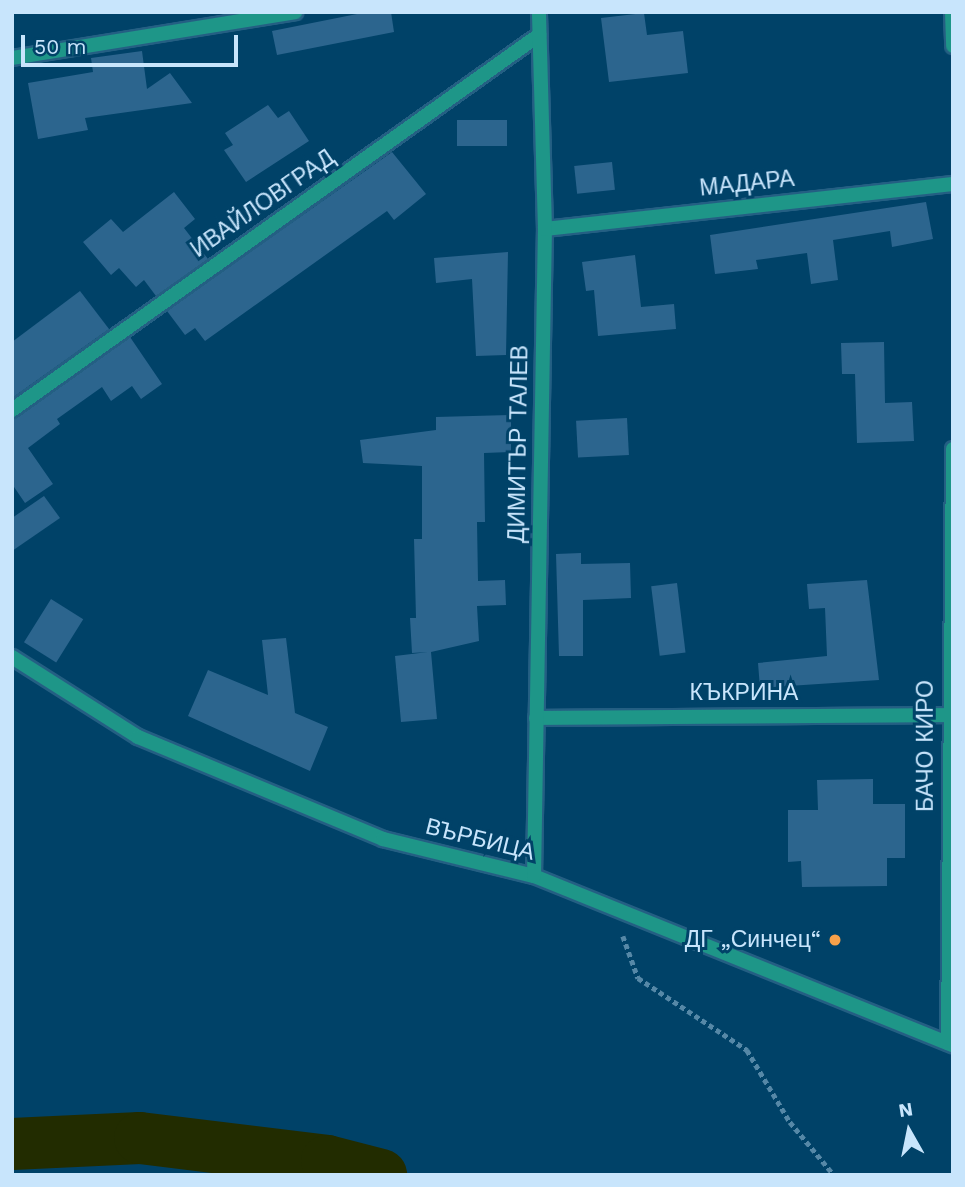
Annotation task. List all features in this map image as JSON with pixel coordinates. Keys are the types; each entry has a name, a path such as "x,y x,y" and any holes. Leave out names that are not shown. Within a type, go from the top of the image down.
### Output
{"street":[{"path":"12,58 295,12"},
{"name":"ДИМИТЪР ТАЛЕВ","path":"534,876 545,229 539,12"},
{"path":"952,12 953,46"},
{"name":"ИВАЙЛОВГРАД","path":"12,410 540,35"},
{"name":"МАДАРА","path":"545,229 953,184"},
{"name":"БАЧО КИРО","path":"950,1044 953,449"},
{"name":"ВЪРБИЦА","path":"12,657 127,730 383,839 534,876 950,1044"},
{"name":"КЪКРИНА","path":"536,718 950,715"}],"path":[{"path":"614,910 638,978 747,1050 790,1122 834,1175"}],"building":[{"path":"367,12 391,12 394,32 277,55 272,31"},
{"path":"644,13 647,35 683,31 688,73 609,82 601,18"},
{"path":"142,51 147,89 170,73 192,103 85,118 88,130 38,139 28,83 93,72 91,58"},
{"path":"268,105 278,118 289,111 309,141 246,182 224,150 233,145 225,133"},
{"path":"457,120 507,120 507,146 457,146"},
{"path":"392,152 426,194 394,220 387,211 205,341 195,328 185,335 167,311"},
{"path":"612,162 615,190 577,194 574,166"},
{"path":"174,192 195,219 184,228 208,259 156,296 144,280 136,287 119,268 111,275 83,242 111,219 123,232"},
{"path":"926,202 933,239 892,247 890,231 833,240 838,280 811,284 807,253 756,260 758,269 715,274 710,235"},
{"path":"508,252 506,355 476,356 472,279 436,283 434,258"},
{"path":"635,255 641,307 674,304 676,329 598,336 594,290 586,291 582,262"},
{"path":"80,291 109,329 12,398 12,342"},
{"path":"130,337 162,384 141,399 132,386 111,401 102,387 57,419 60,424 28,448 53,484 25,503 12,484 12,420"},
{"path":"884,342 885,403 912,402 914,441 857,443 855,374 842,374 841,343"},
{"path":"511,415 511,452 484,453 485,522 477,522 478,581 505,580 506,605 477,606 479,641 431,652 437,719 401,722 395,656 428,652 412,653 410,618 416,618 414,539 422,539 422,466 363,463 360,440 436,430 436,417"},
{"path":"627,418 629,455 578,458 576,421"},
{"path":"44,496 60,518 12,551 12,518"},
{"path":"581,553 581,564 630,563 631,598 583,600 583,656 559,656 556,554"},
{"path":"867,580 879,680 760,688 758,663 827,656 825,608 809,609 807,584"},
{"path":"677,583 686,652 660,656 651,586"},
{"path":"51,599 83,619 56,662 24,642"},
{"path":"286,638 295,713 328,727 310,771 188,716 208,670 268,695 262,640"},
{"path":"873,779 873,804 905,804 905,858 887,858 887,886 802,887 801,861 788,862 788,810 818,810 817,780"}],"waterway":[{"path":"12,1144 140,1138 327,1161 381,1175"}],"place":[{"name":"ДГ „Синчец“","path":"835,940"}]}
